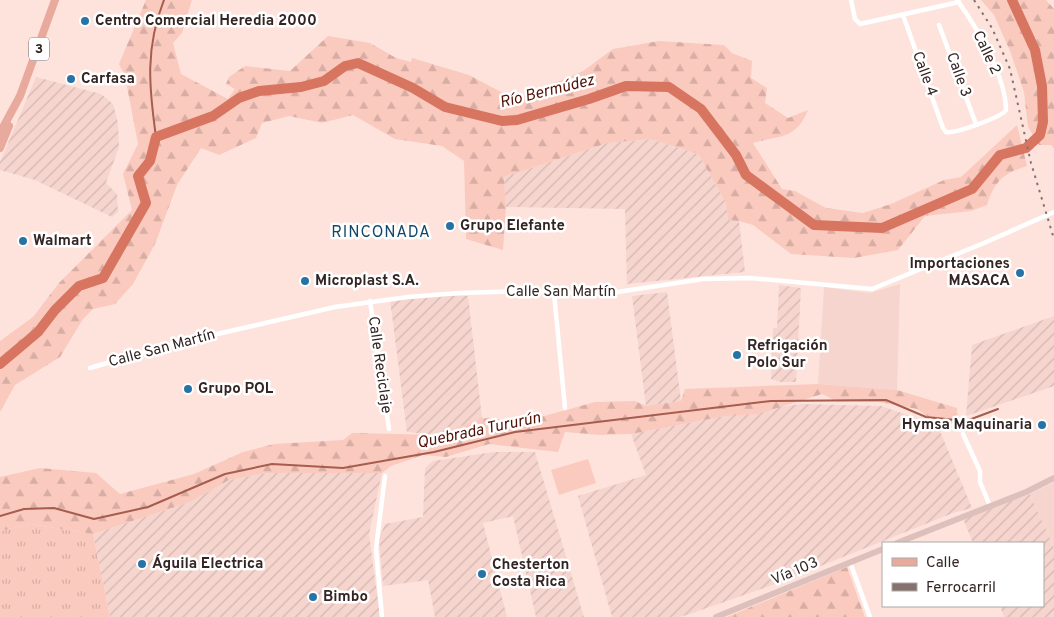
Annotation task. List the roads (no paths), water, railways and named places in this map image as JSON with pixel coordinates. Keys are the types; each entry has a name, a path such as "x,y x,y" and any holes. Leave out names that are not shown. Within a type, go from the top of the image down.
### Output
{"main road":[{"name":"3","path":"0,134 20,96 55,0"},
{"path":"0,148 20,96"},
{"path":"900,542 1026,492 1054,478"},
{"name":"Vía 103","path":"716,617 724,616 882,549"}],"street":[{"path":"851,0 855,19 860,24 958,1"},
{"name":"Calle 2","path":"958,1 988,51 997,73 1006,110 1000,116 976,124"},
{"name":"Calle 4","path":"902,15 943,128 946,132 955,132 976,124"},
{"name":"Calle 3","path":"939,25 976,124"},
{"name":"Calle San Martín","path":"90,368 165,346 335,307 370,301 458,293 532,291 604,294 703,279 750,278 872,289 1054,212"},
{"path":"554,293 565,408"},
{"name":"Calle Reciclaje","path":"370,301 389,429"},
{"path":"963,434 980,471 980,482 990,506"},
{"path":"382,617 376,549 384,476"},
{"path":"850,562 870,617"}],"waterway":[{"path":"156,137 150,68 154,35 164,0"},
{"name":"Río Bermúdez","path":"0,364 38,332 55,310 79,286 103,278 146,203 138,176 150,161 156,137 213,116 239,98 259,91 301,87 324,81 345,66 358,63 413,88 445,107 502,121 517,120 626,86 669,87 701,109 736,155 746,175 814,225 882,228 972,189 1000,155 1026,148 1040,135 1043,122 1042,86 1035,50 1012,0"},
{"name":"Quebrada Tururún","path":"0,516 24,509 54,508 94,519 148,507 225,474 272,464 343,468 434,452 515,432 771,401 886,400 926,417 966,421 998,409"}],"railway":[{"path":"974,0 992,28 1010,69 1031,163 1054,239"}],"place":[{"name":"Centro Comercial Heredia 2000","path":"85,21"},
{"name":"Carfasa","path":"71,79"},
{"name":"Grupo Elefante","path":"450,226"},
{"name":"Walmart","path":"23,241"},
{"name":"Importaciones MASACA","path":"1020,273"},
{"name":"Microplast S.A.","path":"305,281"},
{"name":"Refrigación Polo Sur","path":"737,355"},
{"name":"Grupo POL","path":"188,389"},
{"name":"Hymsa Maquinaria","path":"1042,425"},
{"name":"Águila Electrica","path":"142,564"},
{"name":"Chesterton Costa Rica","path":"482,574"},
{"name":"Bimbo","path":"313,597"}],"district":[{"name":"RINCONADA","path":"381,233"}]}
